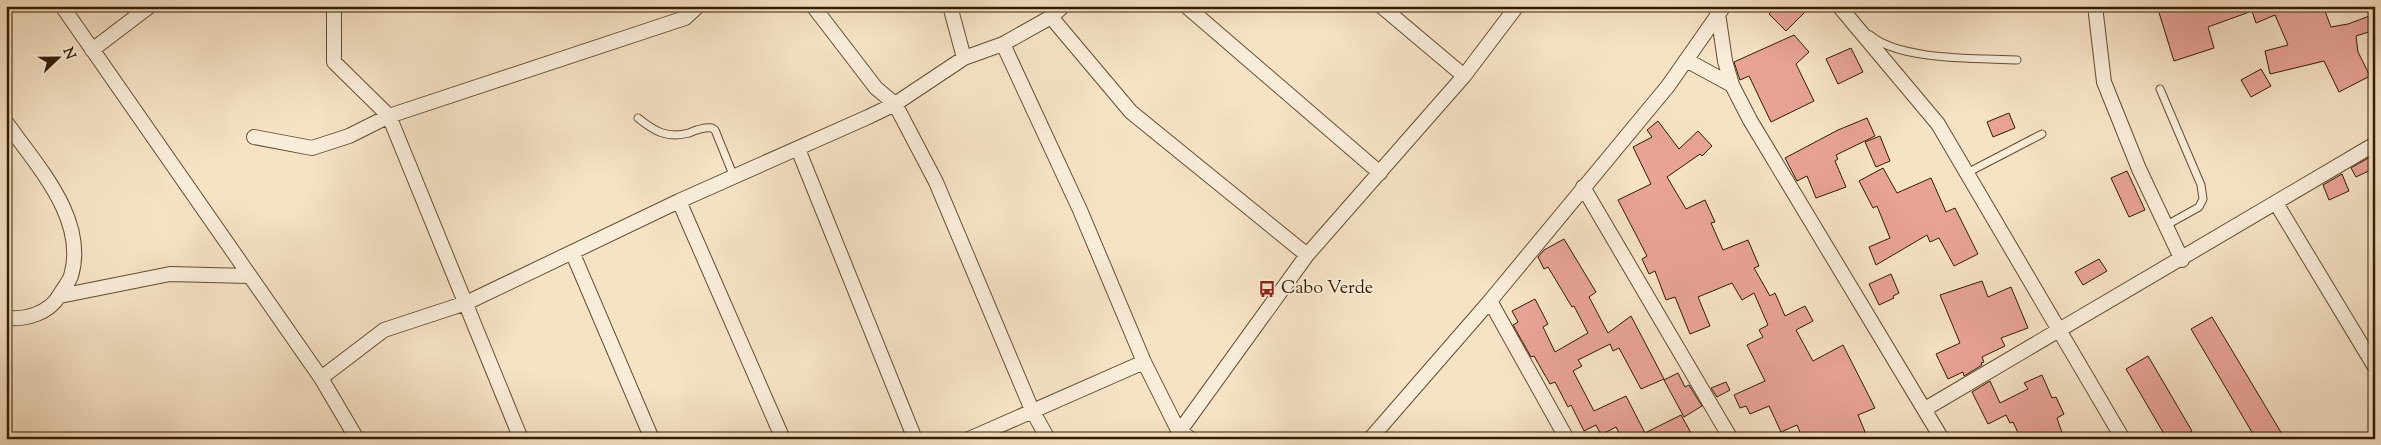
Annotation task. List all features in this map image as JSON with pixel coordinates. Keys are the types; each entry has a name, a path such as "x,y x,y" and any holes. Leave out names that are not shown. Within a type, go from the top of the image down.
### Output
{"street":[{"path":"62,6 321,378 357,439"},
{"path":"92,50 150,6"},
{"path":"334,6 334,62 389,116 521,439"},
{"path":"254,137 312,148 349,136 389,116 686,18 698,6"},
{"path":"813,6 876,88 895,104 936,182 1032,410 1048,439"},
{"path":"950,6 964,58"},
{"path":"321,378 384,330 466,303 573,254 679,201 895,104 964,58 1003,44 1051,17 1063,6"},
{"path":"1186,6 1380,173"},
{"path":"1381,6 1464,76"},
{"path":"1176,435 1307,255 1464,76 1517,6"},
{"path":"2095,6 2104,82 2139,169 2182,260"},
{"path":"1377,435 1668,86 1718,8"},
{"path":"1718,8 1725,61 1732,85 1750,120 1942,439"},
{"path":"1843,10 1938,124 2123,439"},
{"path":"1051,17 1130,112 1307,255"},
{"path":"1003,44 1080,210 1176,435"},
{"path":"1686,60 1732,85"},
{"path":"6,122 52,188 67,214 75,250 71,276 54,304 37,315 6,318"},
{"path":"1925,409 2059,329 2182,260 2375,144"},
{"path":"798,149 916,439"},
{"path":"1582,187 1731,439"},
{"path":"679,201 783,439"},
{"path":"2276,203 2375,367"},
{"path":"573,254 652,439"},
{"path":"60,296 170,274 250,276"},
{"path":"1490,301 1567,439"},
{"path":"969,439 1144,362"},
{"path":"1176,435 1192,439"}],"lane":[{"path":"1843,10 1875,39 1888,47 1945,56 2017,60"},
{"path":"2160,89 2201,185 2204,200 2199,207 2165,226"},
{"path":"638,118 656,133 664,135 683,134 712,128 715,130 734,177"},
{"path":"1967,173 2042,134"}],"building":[{"path":"1777,6 1811,6 1786,31 1769,14"},
{"path":"2157,6 2323,6 2331,27 2348,24 2375,14 2375,30 2356,36 2358,52 2370,76 2339,92 2324,61 2270,74 2265,51 2288,45 2275,15 2256,23 2252,11 2208,27 2214,48 2174,61"},
{"path":"1794,35 1809,52 1796,64 1814,101 1771,122 1749,76 1740,80 1734,62"},
{"path":"1851,48 1863,72 1838,84 1826,59"},
{"path":"2261,69 2271,86 2251,97 2241,80"},
{"path":"2009,113 2015,128 1993,137 1987,122"},
{"path":"1867,118 1875,136 1836,155 1838,159 1835,161 1846,187 1816,198 1807,176 1797,181 1785,158 1838,130"},
{"path":"1658,121 1679,149 1698,131 1712,146 1702,156 1700,154 1667,177 1686,209 1705,200 1715,222 1711,223 1723,250 1748,240 1759,266 1754,268 1770,296 1775,293 1785,316 1805,306 1813,321 1796,330 1813,361 1843,345 1875,408 1858,415 1868,439 1803,439 1797,425 1781,432 1769,406 1750,414 1746,406 1740,408 1734,395 1765,381 1747,345 1763,337 1759,330 1768,325 1754,293 1742,300 1732,283 1698,297 1710,326 1690,334 1675,297 1666,300 1655,271 1649,274 1642,259 1647,256 1618,200 1651,184 1633,147 1652,137 1647,130"},
{"path":"1880,136 1890,161 1876,167 1865,142"},
{"path":"2375,154 2375,168 2356,177 2351,168"},
{"path":"1883,168 1897,193 1931,178 1946,212 1955,208 1978,254 1954,266 1939,238 1930,242 1927,235 1876,265 1869,247 1890,238 1877,206 1873,208 1859,181"},
{"path":"2127,171 2145,210 2129,217 2111,178"},
{"path":"2342,174 2349,191 2329,200 2323,185"},
{"path":"1564,239 1596,292 1589,297 1608,333 1631,316 1664,379 1641,389 1619,348 1613,351 1610,344 1578,360 1582,366 1573,371 1594,411 1626,396 1645,433 1681,415 1691,433 1680,439 1622,439 1616,427 1601,435 1596,425 1584,431 1571,405 1568,407 1555,382 1550,384 1534,356 1531,357 1513,325 1518,322 1512,311 1535,299 1548,324 1543,327 1555,352 1588,333 1574,306 1572,307 1548,267 1544,269 1538,257 1544,250"},
{"path":"2099,259 2107,271 2083,285 2075,272"},
{"path":"1891,274 1899,293 1893,296 1894,298 1879,305 1869,284"},
{"path":"1982,281 1988,297 2011,287 2028,328 2001,338 2005,346 1982,357 1984,362 1981,363 1982,365 1964,376 1963,372 1948,379 1936,354 1960,343 1940,295"},
{"path":"2212,317 2285,439 2256,439 2191,329"},
{"path":"2148,356 2192,431 2179,439 2167,439 2126,369"},
{"path":"1678,373 1685,387 1689,385 1702,406 1684,417 1664,380"},
{"path":"2042,375 2052,398 2056,397 2064,414 2057,418 2064,439 2021,439 2013,422 2010,423 2006,415 1988,424 1972,392 1990,381 2000,403 2028,389 2024,383"},
{"path":"1726,382 1730,390 1717,397 1711,388"}],"place":[{"name":"Cabo Verde","path":"1267,289"}]}
